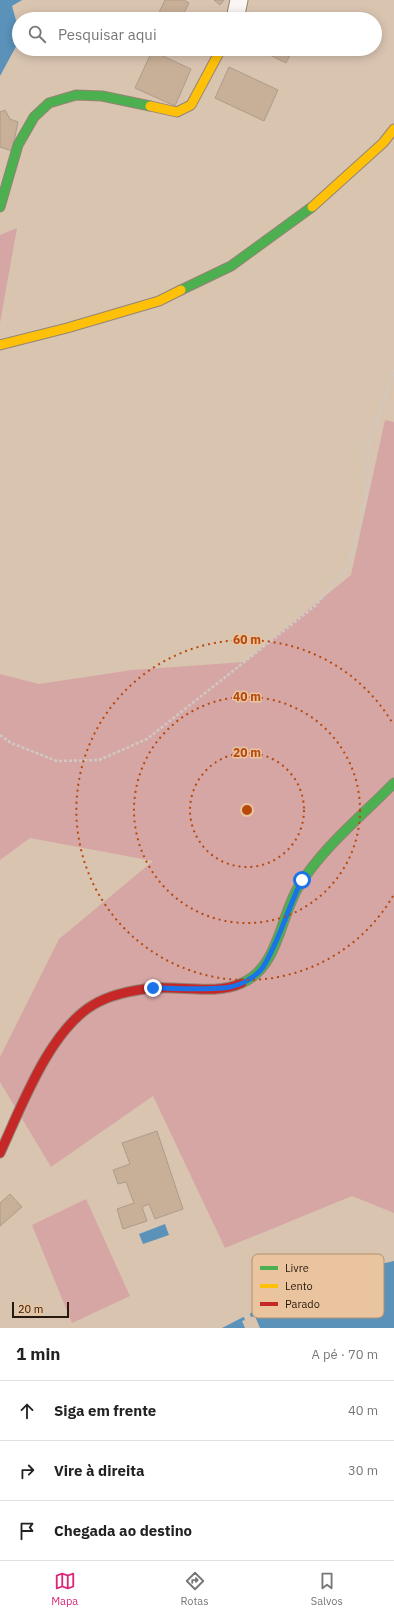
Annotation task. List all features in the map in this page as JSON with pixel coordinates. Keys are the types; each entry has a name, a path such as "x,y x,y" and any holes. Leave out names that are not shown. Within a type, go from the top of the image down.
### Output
{"street":[{"path":"236,12 239,0"},
{"path":"0,207 18,145 34,117 49,103 76,95 102,96 177,112 191,105 217,56"},
{"path":"0,345 67,328 159,301 231,266 314,206 383,143 394,129"},
{"path":"0,1153 48,1053 66,1028 84,1011 108,997 153,988 225,988 246,982 262,968 274,945 291,902 302,880 323,855 394,783"}],"path":[{"path":"0,735 11,743 57,761 99,760 147,739 315,606 349,566 368,488 368,446 394,370"}],"shaded area":[{"path":"17,228 0,323 0,235"},
{"path":"385,420 394,422 394,1213 352,1196 225,1248 153,1096 51,1167 0,1082 0,1057 59,939 153,861 30,838 0,860 0,674 39,684 132,670 244,662 351,575"},
{"path":"86,1199 130,1296 72,1323 32,1225"}],"water":[{"path":"0,0 22,0 12,6 14,12 12,12 12,54 0,76"},
{"path":"165,1224 169,1235 143,1244 139,1234"},
{"path":"394,1261 394,1328 222,1328 252,1313 252,1318 384,1318 384,1263"}],"pier":[{"path":"249,1312 252,1318 256,1318 260,1328 245,1328 242,1321 245,1320 243,1315"}],"building":[{"path":"165,0 184,0 189,3 184,12 159,12"},
{"path":"214,0 224,0 220,5"},
{"path":"150,56 163,56 191,69 175,106 135,88"},
{"path":"272,56 290,56 286,63"},
{"path":"229,67 278,90 264,121 215,98"},
{"path":"5,110 10,119 18,122 12,151 0,147 0,112"},
{"path":"157,1131 183,1209 155,1219 149,1204 142,1207 147,1221 123,1229 117,1209 134,1203 126,1182 118,1184 113,1170 130,1164 122,1143"},
{"path":"10,1194 22,1207 0,1226 0,1203"}],"traffic: fast":[{"path":"0,207 18,145 34,117 49,103 76,95 102,96 150,106"},
{"path":"181,290 231,266 312,207"},
{"path":"242,983 254,975 264,965 277,940 293,898 309,871 344,832 394,783"}],"traffic: slow":[{"path":"150,106 177,112 191,105 217,56"},
{"path":"312,207 383,143 394,129"},
{"path":"0,345 67,328 159,301 181,290"}],"traffic: jam":[{"path":"0,1153 27,1093 50,1051 77,1017 93,1005 115,995 138,990 154,988 221,989 242,983"}],"route":[{"path":"153,988 225,988 246,982 262,968 274,945 291,902 302,880"}]}
